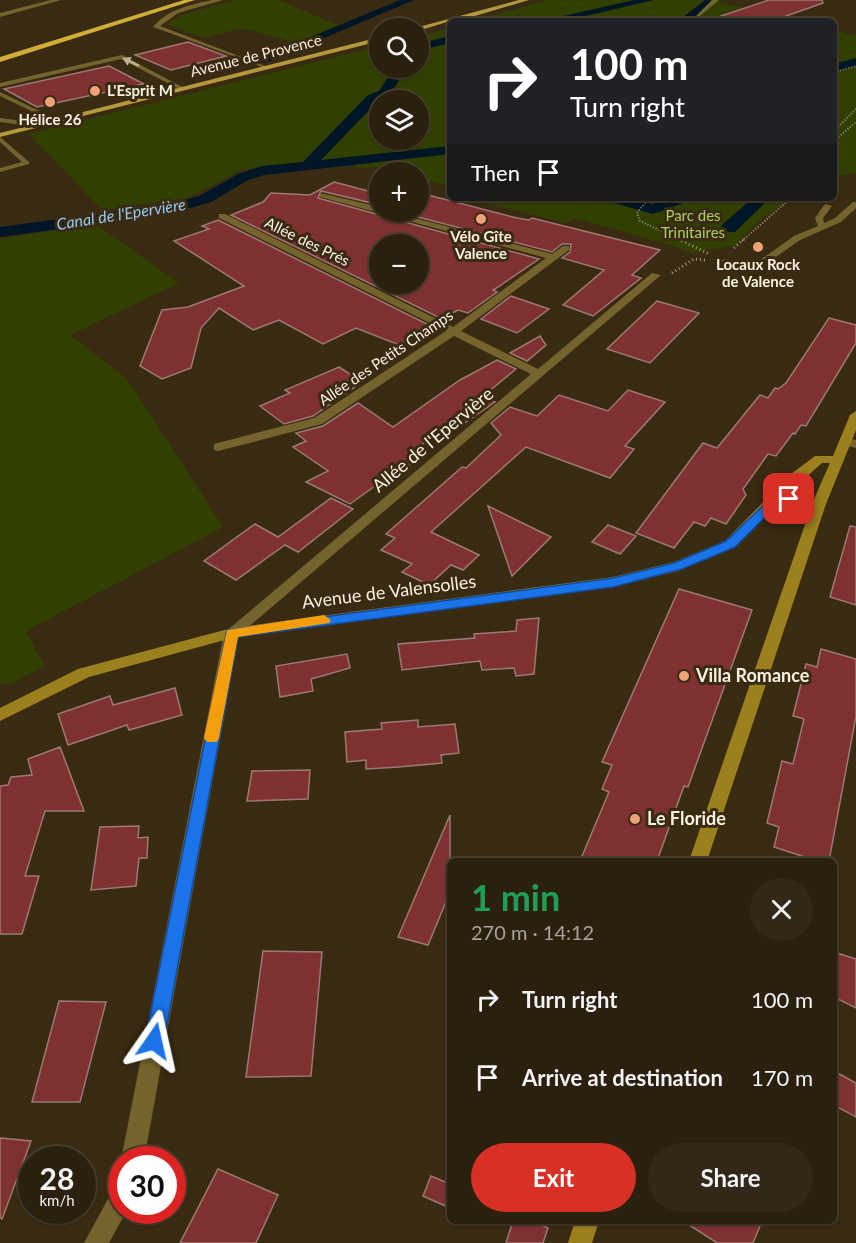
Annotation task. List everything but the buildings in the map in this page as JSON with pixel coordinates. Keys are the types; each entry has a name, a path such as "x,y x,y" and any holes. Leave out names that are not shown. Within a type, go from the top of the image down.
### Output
{"highway":[{"path":"66,29 165,0"},
{"path":"0,60 191,0"},
{"path":"0,51 34,39"}],"main road":[{"path":"462,18 526,0"},
{"path":"429,27 447,22"},
{"name":"Avenue de Provence","path":"0,137 38,125 369,42"}],"street":[{"path":"0,15 58,0"},
{"path":"220,0 179,11 160,19 156,27 266,68"},
{"path":"698,15 716,0"},
{"path":"323,195 369,207"},
{"name":"Allée des Prés","path":"222,216 540,374"},
{"path":"422,222 553,257"},
{"name":"Allée des Petits Champs","path":"218,447 318,421 454,331 566,248"},
{"name":"Allée de l'Epervière","path":"232,633 656,275"},
{"path":"699,858 819,504 836,460 850,442 856,415"},
{"name":"Avenue de Valensolles","path":"0,715 84,673 232,633 613,582 678,566 730,544 775,501 796,477 819,459 836,460"},
{"path":"775,501 789,499 819,504"},
{"path":"135,1146 232,633"},
{"path":"96,1243 108,1221"},
{"path":"580,1243 586,1224"}],"lane":[{"path":"0,85 122,57 183,88"},
{"path":"0,94 56,121"},
{"path":"0,118 38,125"},
{"path":"0,137 27,163 0,170"},
{"path":"721,261 753,269 797,238 838,220 856,204"},
{"path":"822,228 819,218 828,206"}],"path":[{"path":"837,71 856,66"},
{"path":"837,128 856,109"},
{"path":"837,138 856,122"},
{"path":"647,201 638,213 640,221 721,261"},
{"path":"656,275 677,272 694,259 721,261 788,201"}],"green space":[{"path":"236,0 278,0 343,27 298,43 241,28 205,38 166,24 185,14"},
{"path":"548,0 720,0 719,2 784,18 485,18"},
{"path":"447,29 447,186 429,181 429,162 369,162 369,168 359,168 343,158 241,170 187,198 102,210 29,134 369,49 369,78 429,78 429,33"},
{"path":"837,31 856,36 856,173 837,176"},
{"name":"Parc des Trinitaires","path":"478,201 789,201 765,216 734,246 689,253 671,245 574,218 566,223"},
{"path":"95,224 179,283 70,335 126,378 223,527 26,631 44,666 8,685 0,683 0,239"}],"waterway":[{"path":"261,60 409,0"},
{"path":"562,18 649,0"},
{"path":"688,18 712,0"},
{"path":"429,45 447,40"},
{"name":"Canal de l'Epervière","path":"837,67 856,62"},
{"path":"307,166 373,98 384,94 394,78"},
{"name":"Canal de l'Epervière","path":"307,166 447,150"},
{"name":"Canal de l'Epervière","path":"0,232 170,209 205,199 243,177 262,171 307,166"},
{"path":"624,201 653,209 675,201"},
{"path":"729,228 759,201"}],"slow traffic":[{"path":"212,738 232,633 324,620"}],"place":[{"name":"L'Esprit M","path":"95,91"},
{"name":"Hélice 26","path":"50,102"},
{"name":"Vélo Gîte Valence","path":"481,219"},
{"name":"Locaux Rock de Valence","path":"758,247"},
{"name":"Villa Romance","path":"684,676"},
{"name":"Le Floride","path":"635,819"}],"route":[{"path":"154,1041 232,633 613,582 678,566 730,544 775,501 789,499"}]}
